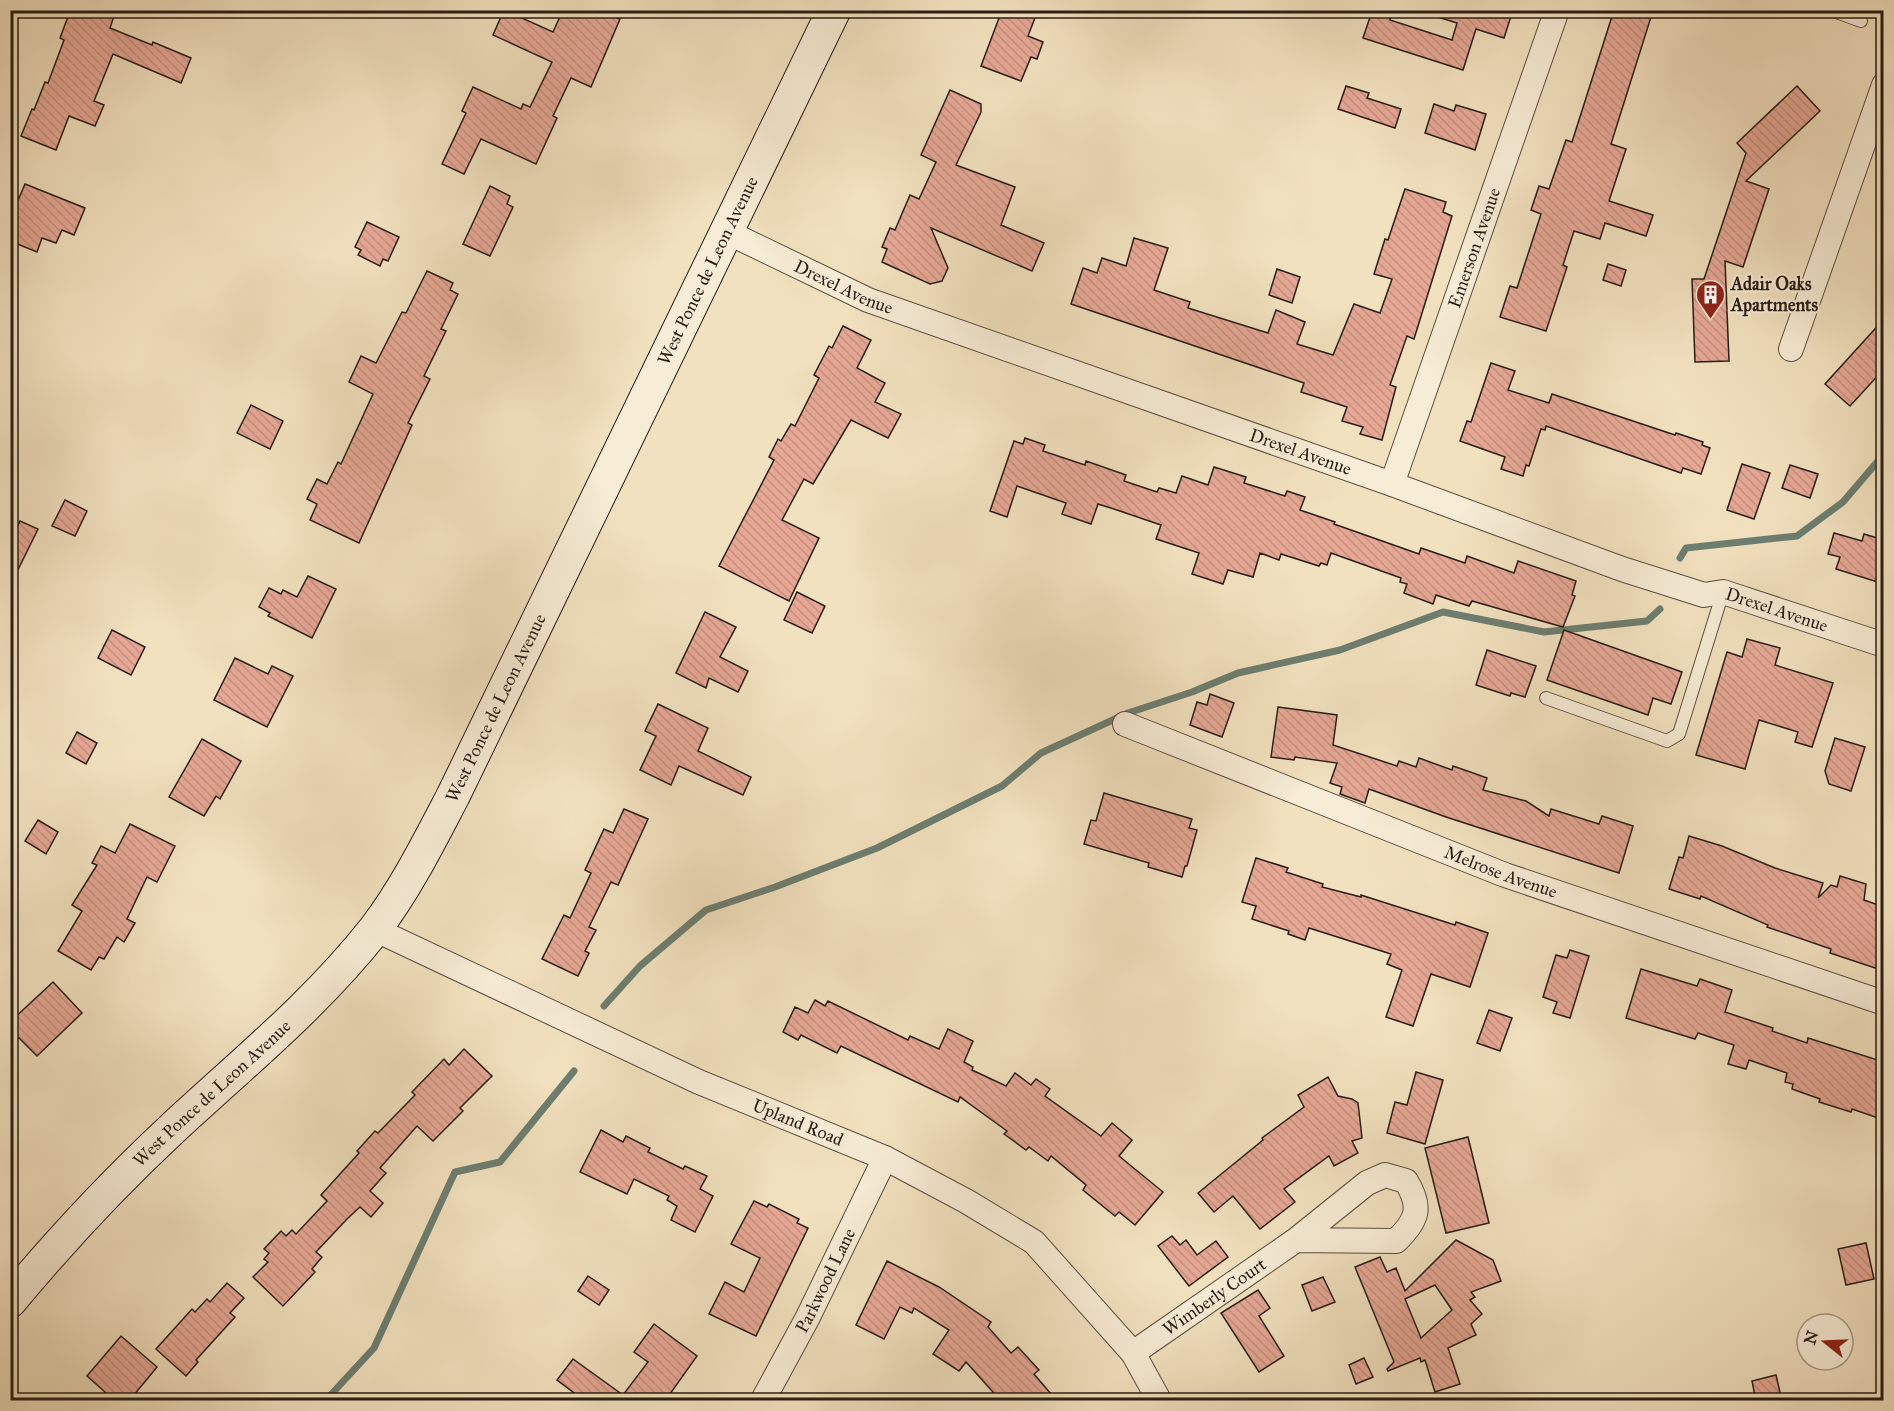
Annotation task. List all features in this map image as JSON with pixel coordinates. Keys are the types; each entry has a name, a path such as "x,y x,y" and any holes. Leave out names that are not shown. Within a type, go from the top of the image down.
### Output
{"main road":[{"name":"West Ponce de Leon Avenue","path":"10,1301 106,1195 170,1131 329,984 374,929 407,882 432,837 834,10"}],"street":[{"name":"Emerson Avenue","path":"1392,484 1557,10"},
{"path":"1791,349 1884,85"},
{"name":"Drexel Avenue","path":"727,232 868,300 1392,484 1622,568 1704,595 1723,592 1884,645"},
{"name":"Melrose Avenue","path":"1125,724 1505,875 1884,1003"},
{"name":"Upland Road","path":"374,929 699,1082 885,1158 966,1201 1034,1242 1133,1353 1159,1401"},
{"name":"Parkwood Lane","path":"763,1401 808,1317 885,1158"},
{"name":"Wimberly Court","path":"1133,1353 1296,1240 1367,1183 1385,1175 1406,1180 1413,1192 1417,1211 1409,1229 1396,1241 1296,1240"}],"lane":[{"path":"1831,10 1861,21"},
{"path":"1546,698 1667,741 1679,734 1723,592"}],"building":[{"path":"76,10 116,10 110,28 152,45 153,42 191,58 181,83 113,54 94,101 104,105 95,126 69,116 56,150 21,136 45,82 48,83 64,40 60,38 69,14 74,16"},
{"path":"504,10 553,32 563,10 601,10 620,19 591,87 571,78 553,116 557,118 536,164 481,139 464,174 442,164 466,113 462,111 473,87 521,109 523,104 530,107 552,62 493,35"},
{"path":"1002,10 1038,10 1028,36 1043,42 1037,59 1031,57 1021,81 981,66"},
{"path":"1431,10 1513,10 1504,38 1476,29 1463,70 1363,38 1372,11 1391,17 1390,20 1452,40 1457,23 1431,15"},
{"path":"1614,10 1644,10 1643,14 1651,17 1611,144 1626,149 1609,201 1653,215 1646,236 1605,223 1600,239 1574,231 1563,265 1567,267 1546,331 1500,317 1510,286 1517,288 1541,214 1531,210 1539,186 1549,189 1566,140 1572,142"},
{"path":"1346,86 1369,93 1367,98 1401,109 1395,128 1338,109"},
{"path":"1797,86 1820,111 1746,181 1769,189 1743,267 1725,261 1729,361 1695,362 1692,279 1704,279 1746,153 1737,143"},
{"path":"950,90 981,104 981,112 956,165 1015,187 1001,225 1044,243 1032,271 931,228 948,268 942,281 930,284 882,262 887,249 882,247 890,228 895,230 910,195 919,199 936,162 921,155"},
{"path":"1434,104 1454,111 1456,105 1486,114 1475,150 1425,133"},
{"path":"25,184 85,208 74,235 62,230 56,243 42,238 37,252 10,241 10,203 16,205"},
{"path":"490,186 510,196 507,204 513,207 490,256 463,244"},
{"path":"1405,189 1446,202 1443,212 1452,216 1414,339 1407,336 1390,385 1396,387 1382,440 1360,434 1363,427 1342,421 1347,407 1301,392 1304,383 1071,304 1083,268 1097,273 1102,258 1126,266 1134,238 1168,248 1154,290 1190,302 1188,308 1268,333 1276,310 1305,322 1297,344 1333,355 1354,304 1380,313 1392,279 1374,274"},
{"path":"367,222 399,237 388,261 383,259 380,266 358,255 361,250 355,247"},
{"path":"1608,264 1626,270 1621,286 1603,280"},
{"path":"1277,269 1300,277 1292,303 1269,295"},
{"path":"427,271 453,283 450,290 458,294 441,329 446,331 424,376 430,379 408,423 412,425 359,543 310,520 317,504 307,499 317,479 327,484 338,462 341,464 373,394 349,382 361,356 376,363 402,312 406,313"},
{"name":"Adair Oaks Apartments","path":"1884,319 1884,369 1850,406 1825,384"},
{"path":"843,326 871,340 857,368 885,383 875,402 901,414 888,438 851,420 813,484 804,479 782,520 819,538 789,601 719,566 774,460 769,457 778,439 781,441 791,424 795,426 819,378 814,375 829,346 832,348"},
{"path":"1491,363 1515,371 1508,390 1549,403 1552,394 1675,435 1676,433 1703,442 1702,445 1710,448 1701,474 1683,468 1681,473 1546,426 1545,430 1541,429 1529,466 1526,465 1523,476 1501,469 1505,457 1460,441 1467,421 1471,422"},
{"path":"251,405 283,421 270,449 237,433"},
{"path":"1025,438 1045,445 1043,451 1085,465 1086,461 1126,475 1124,481 1157,492 1159,488 1176,493 1182,476 1208,485 1214,467 1246,477 1244,483 1285,496 1287,491 1305,497 1300,510 1419,554 1421,548 1465,563 1467,556 1514,573 1518,561 1576,581 1572,595 1575,596 1563,627 1472,601 1469,606 1436,595 1433,604 1404,593 1407,584 1400,582 1401,578 1331,553 1327,565 1321,563 1319,566 1281,554 1279,560 1260,553 1253,577 1228,570 1223,584 1192,574 1199,553 1156,539 1161,525 1114,509 1098,504 1091,524 1062,514 1066,503 1017,486 1007,517 990,511 1014,441 1023,444"},
{"path":"1742,464 1770,473 1754,519 1727,510"},
{"path":"1790,465 1818,474 1810,498 1782,488"},
{"path":"65,500 87,511 75,536 52,526"},
{"path":"20,521 38,529 10,586 10,541"},
{"path":"1834,533 1862,541 1864,534 1884,540 1884,584 1836,569 1840,557 1828,554"},
{"path":"308,576 336,589 312,638 268,616 270,613 259,607 269,588 281,594 283,590 297,597"},
{"path":"797,592 825,606 812,633 784,620"},
{"path":"705,612 736,627 720,657 748,671 738,692 709,678 706,688 676,673"},
{"path":"112,630 145,647 131,675 98,658"},
{"path":"1564,630 1682,672 1671,704 1653,698 1648,715 1547,680"},
{"path":"1747,639 1780,648 1775,665 1833,683 1812,747 1795,742 1798,732 1759,720 1745,769 1696,755 1727,652 1742,657"},
{"path":"1487,650 1536,666 1525,697 1511,693 1510,696 1476,685"},
{"path":"235,658 268,674 272,666 293,676 267,727 214,700"},
{"path":"1210,694 1234,703 1222,737 1190,725 1197,702 1207,705"},
{"path":"658,704 708,728 698,751 751,777 743,795 679,766 671,785 640,770 656,736 645,731"},
{"path":"1278,707 1337,715 1333,745 1397,766 1399,761 1416,767 1419,758 1452,770 1453,766 1487,778 1483,790 1526,801 1549,816 1551,809 1599,824 1602,816 1633,826 1619,873 1446,817 1369,789 1365,803 1340,794 1342,787 1330,783 1337,763 1295,757 1294,760 1271,757"},
{"path":"77,732 97,743 86,764 66,753"},
{"path":"1835,738 1865,747 1851,791 1829,784 1825,771"},
{"path":"202,739 241,761 220,799 216,796 204,816 169,797"},
{"path":"1104,793 1192,819 1189,828 1197,830 1182,877 1148,867 1149,863 1084,844 1091,820 1096,821"},
{"path":"624,809 648,819 618,885 611,882 589,927 596,930 585,951 589,953 578,976 542,959 564,915 570,918 591,873 585,870 604,829 613,833"},
{"path":"38,820 58,832 46,854 25,841"},
{"path":"130,824 175,846 157,882 147,877 127,919 135,923 124,942 117,937 104,959 99,957 91,970 58,951 82,911 72,905 97,865 92,863 101,846 115,853"},
{"path":"1689,836 1823,883 1818,898 1831,885 1837,887 1840,876 1866,884 1864,900 1884,907 1884,971 1830,953 1831,949 1767,927 1768,925 1701,896 1700,899 1669,889 1679,857 1683,858"},
{"path":"1256,858 1288,868 1286,872 1323,884 1322,887 1361,897 1361,895 1488,933 1470,987 1431,974 1413,1026 1386,1017 1402,970 1387,964 1391,954 1309,928 1305,940 1288,934 1289,931 1252,919 1256,906 1242,902"},
{"path":"1570,950 1589,956 1570,1018 1553,1013 1557,1002 1543,997 1556,955 1567,958"},
{"path":"1641,969 1697,986 1700,979 1732,990 1725,1012 1773,1028 1772,1031 1807,1043 1808,1038 1884,1062 1884,1120 1852,1109 1851,1112 1819,1102 1820,1099 1792,1089 1793,1084 1785,1082 1787,1073 1749,1060 1746,1069 1728,1064 1734,1045 1698,1033 1695,1039 1626,1018"},
{"path":"53,982 82,1013 37,1056 10,1029 10,1022"},
{"path":"815,1000 825,1006 828,1001 908,1040 910,1036 939,1049 948,1029 973,1041 964,1062 973,1067 972,1070 1006,1086 1015,1073 1031,1085 1036,1079 1050,1089 1045,1096 1101,1136 1112,1123 1132,1140 1119,1156 1163,1192 1135,1225 1119,1212 1115,1216 1083,1190 1086,1185 1051,1156 1048,1161 1029,1147 1026,1150 1004,1134 1007,1131 960,1097 958,1102 841,1046 837,1053 801,1035 798,1040 783,1032 795,1007 808,1013"},
{"path":"1489,1010 1512,1018 1500,1051 1477,1043"},
{"path":"464,1049 492,1076 460,1108 463,1111 433,1141 417,1126 380,1168 386,1173 370,1191 383,1203 371,1217 360,1207 347,1219 316,1252 322,1257 312,1269 315,1272 283,1306 253,1277 268,1262 264,1259 269,1253 264,1249 281,1231 286,1236 292,1230 296,1234 327,1201 321,1195 359,1153 357,1151 375,1131 378,1133 415,1095 412,1092 444,1059 449,1065"},
{"path":"1416,1072 1443,1080 1425,1144 1387,1133 1395,1102 1407,1105"},
{"path":"1328,1077 1338,1096 1358,1103 1362,1138 1352,1141 1358,1153 1334,1166 1329,1156 1284,1189 1295,1202 1260,1229 1233,1196 1214,1212 1198,1193 1263,1140 1262,1138 1304,1107 1298,1095"},
{"path":"601,1130 623,1142 626,1136 650,1148 648,1152 683,1169 685,1166 707,1176 700,1189 713,1196 695,1232 671,1220 677,1206 667,1200 669,1196 634,1179 627,1194 580,1172"},
{"path":"1468,1137 1489,1223 1446,1233 1425,1148"},
{"path":"754,1201 767,1207 769,1204 799,1219 797,1223 808,1228 756,1336 709,1314 725,1282 744,1292 760,1258 731,1244"},
{"path":"1172,1236 1180,1245 1186,1240 1197,1255 1216,1241 1228,1257 1189,1286 1158,1246"},
{"path":"1456,1240 1493,1260 1501,1281 1471,1292 1475,1297 1470,1300 1482,1314 1471,1324 1476,1335 1448,1348 1460,1384 1435,1392 1425,1360 1421,1362 1420,1358 1388,1371 1387,1369 1394,1362 1355,1267 1380,1257 1387,1272 1396,1268 1405,1291","holes":["1435,1285 1452,1310 1421,1338 1405,1299"]},
{"path":"1866,1243 1874,1279 1846,1285 1838,1249"},
{"path":"887,1261 939,1287 991,1322 988,1327 1011,1353 1018,1347 1039,1370 1034,1374 1057,1401 1001,1401 966,1362 959,1371 933,1354 949,1330 914,1308 912,1313 900,1307 884,1339 856,1325"},
{"path":"588,1276 609,1290 599,1305 578,1291"},
{"path":"1323,1277 1335,1302 1312,1311 1302,1285"},
{"path":"227,1283 244,1298 230,1313 235,1317 196,1360 198,1362 186,1376 156,1349 192,1309 195,1312 207,1299 210,1302"},
{"path":"1258,1290 1270,1308 1259,1316 1284,1356 1259,1372 1221,1313"},
{"path":"654,1324 697,1356 665,1401 585,1401 557,1380 573,1359 623,1395 648,1362 634,1352"},
{"path":"121,1336 157,1367 129,1401 115,1401 87,1376"},
{"path":"1364,1358 1373,1377 1356,1384 1349,1365"},
{"path":"1776,1375 1782,1401 1756,1401 1752,1381"}],"waterway":[{"path":"1680,558 1686,548 1797,536 1843,502 1884,454"},
{"path":"604,1006 640,966 706,910 775,887 877,848 1002,786 1041,753 1128,713 1192,692 1238,673 1340,650 1443,612 1544,632 1647,621 1660,609"},
{"path":"326,1400 374,1348 455,1172 500,1162 574,1071"}],"place":[{"name":"Adair Oaks Apartments","path":"1710,320"}]}
